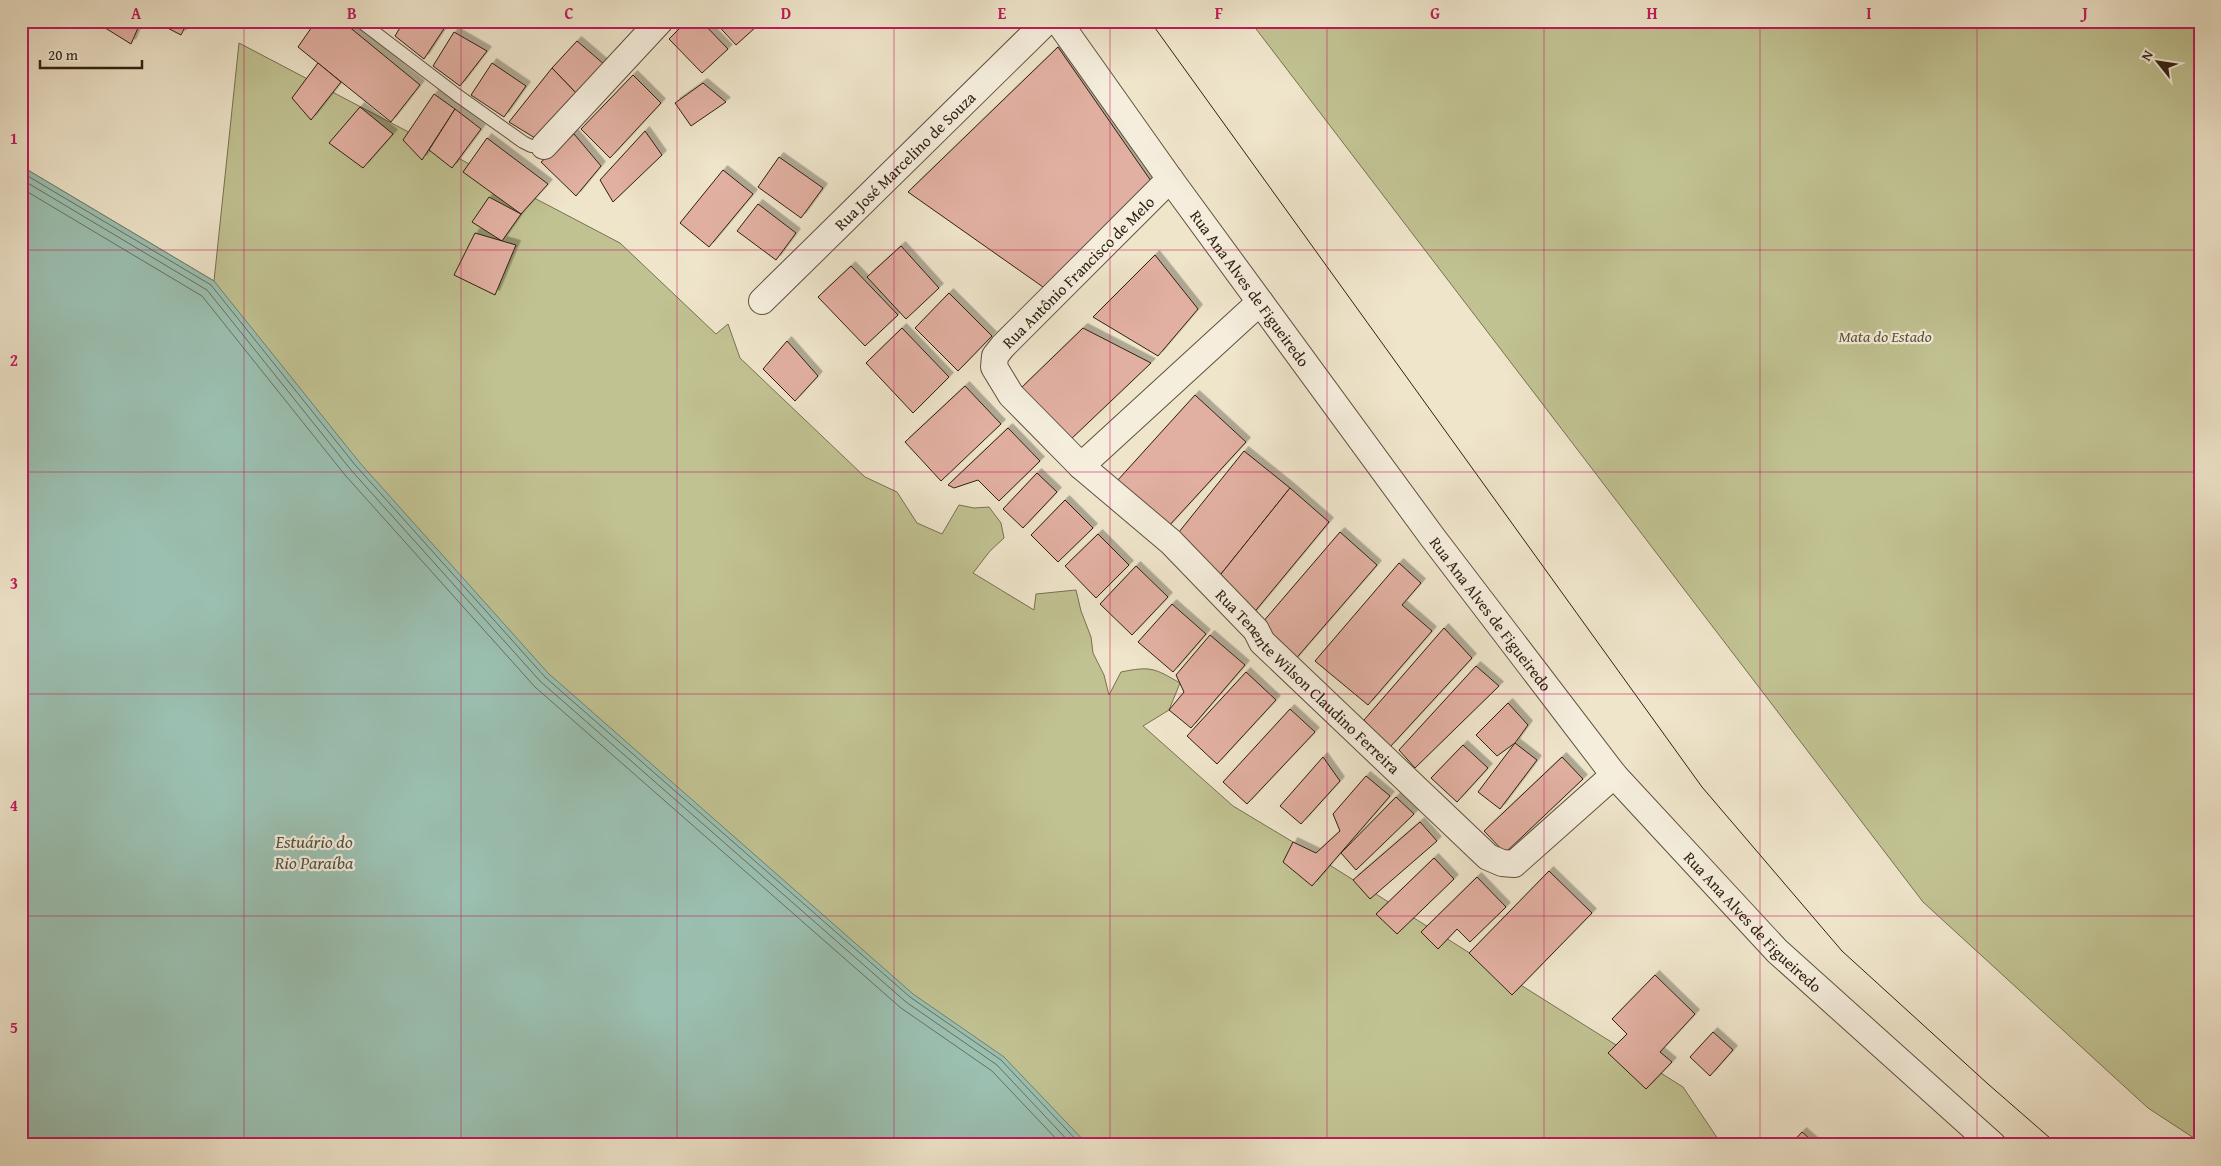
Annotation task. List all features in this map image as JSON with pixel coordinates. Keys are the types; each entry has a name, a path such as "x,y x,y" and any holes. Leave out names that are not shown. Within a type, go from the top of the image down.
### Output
{"street":[{"path":"544,146 660,21"},
{"name":"Rua José Marcelino de Souza","path":"762,301 1047,21"},
{"name":"Rua Ana Alves de Figueiredo","path":"1058,21 1170,179 1433,538 1614,775 1777,951 1993,1145"},
{"name":"Rua Antônio Francisco de Melo","path":"1011,395 994,367 995,356 1170,179"},
{"path":"1081,466 1260,302"},
{"name":"Rua Tenente Wilson Claudino Ferreira","path":"1011,395 1081,466 1171,542 1256,630 1262,642 1488,857 1502,863 1514,864 1614,775"}],"lane":[{"path":"360,21 457,95 523,142 531,146 544,146"}],"green space":[{"name":"Mata do Estado","path":"1250,21 2200,21 2200,1142 2148,1108 1923,902"},
{"path":"239,43 620,243 716,334 728,324 740,358 865,477 897,492 917,523 942,534 959,505 974,508 989,507 1001,523 1004,538 990,551 973,573 1034,610 1036,594 1076,590 1081,611 1091,637 1093,653 1104,675 1109,695 1121,672 1131,670 1146,669 1158,671 1180,683 1169,710 1143,726 1233,806 1683,1087 1722,1145 153,1145 21,166 214,281"}],"water":[{"name":"Estuário do Rio Paraíba","path":"21,166 214,281 360,463 548,673 913,994 1004,1057 1088,1145 21,1145"}],"building":[{"path":"94,21 141,21 131,44"},
{"path":"154,21 188,21 181,35"},
{"path":"279,21 294,21 289,28"},
{"path":"316,21 342,21 420,85 391,122 298,47"},
{"path":"404,21 449,21 424,59 395,36"},
{"path":"687,21 701,21 728,49 702,73 669,39"},
{"path":"714,21 752,21 757,26 736,45"},
{"path":"454,32 487,51 460,86 433,66"},
{"path":"577,41 605,65 577,94 552,68"},
{"path":"1058,47 1151,181 1043,287 908,192"},
{"path":"318,63 341,82 311,120 292,98"},
{"path":"492,63 526,86 504,117 471,95"},
{"path":"552,68 577,94 535,138 509,122"},
{"path":"633,75 661,103 610,158 581,129"},
{"path":"703,83 726,102 691,126 675,103"},
{"path":"434,94 455,109 422,160 403,140"},
{"path":"360,107 393,134 363,168 329,143"},
{"path":"455,109 481,129 452,168 429,150"},
{"path":"645,131 662,155 613,202 600,180"},
{"path":"574,134 601,166 576,196 541,162"},
{"path":"487,138 548,184 521,214 463,172"},
{"path":"779,157 823,188 801,218 758,187"},
{"path":"723,170 753,194 709,247 680,223"},
{"path":"489,197 521,214 502,241 472,222"},
{"path":"758,204 796,233 776,260 737,231"},
{"path":"475,233 516,245 495,295 454,275"},
{"path":"901,246 939,288 906,319 867,277"},
{"path":"1155,255 1198,309 1158,356 1093,317"},
{"path":"851,266 898,315 865,346 818,297"},
{"path":"949,293 992,336 958,371 915,328"},
{"path":"902,328 949,377 913,413 866,363"},
{"path":"1083,328 1151,363 1069,441 1020,389"},
{"path":"787,341 818,376 795,401 763,369"},
{"path":"965,386 1001,424 941,481 905,442"},
{"path":"1195,395 1246,442 1167,528 1117,481"},
{"path":"1008,428 1040,461 999,501 978,480 954,488 948,485"},
{"path":"1244,451 1290,488 1217,579 1171,542"},
{"path":"1037,473 1057,492 1023,528 1003,509"},
{"path":"1290,488 1329,522 1252,615 1217,579"},
{"path":"1065,500 1093,528 1058,562 1031,535"},
{"path":"1340,532 1377,565 1293,662 1256,630"},
{"path":"1098,534 1129,565 1096,598 1065,566"},
{"path":"1399,563 1421,583 1402,605 1432,631 1368,705 1315,661"},
{"path":"1136,566 1168,597 1132,635 1100,604"},
{"path":"1172,604 1206,634 1173,672 1138,642"},
{"path":"1444,628 1472,658 1390,747 1364,720"},
{"path":"1210,635 1245,665 1191,728 1169,710 1184,692 1176,675"},
{"path":"1476,666 1499,686 1415,768 1399,750"},
{"path":"1246,672 1276,700 1217,764 1187,736"},
{"path":"1508,703 1528,725 1515,743 1497,756 1476,735"},
{"path":"1290,709 1315,732 1247,804 1223,782"},
{"path":"1515,743 1537,760 1500,809 1478,792"},
{"path":"1463,745 1488,768 1457,802 1431,778"},
{"path":"1323,757 1340,781 1301,824 1280,806"},
{"path":"1562,757 1583,779 1505,853 1484,831"},
{"path":"1366,776 1390,796 1312,886 1283,862 1293,842 1316,853 1340,831 1333,814"},
{"path":"1396,797 1414,814 1356,870 1341,853"},
{"path":"1420,822 1437,841 1370,899 1353,880"},
{"path":"1434,858 1454,879 1397,934 1376,914"},
{"path":"1549,871 1592,913 1512,995 1469,953"},
{"path":"1477,877 1506,907 1470,942 1457,929 1438,949 1421,932"},
{"path":"1655,975 1695,1014 1660,1052 1672,1062 1646,1089 1608,1053 1627,1034 1612,1019"},
{"path":"1713,1032 1733,1050 1710,1076 1690,1057"},
{"path":"1802,1132 1817,1145 1790,1145"}],"tram line":[{"path":"1150,21 1702,787 1842,951 2058,1145"}]}
